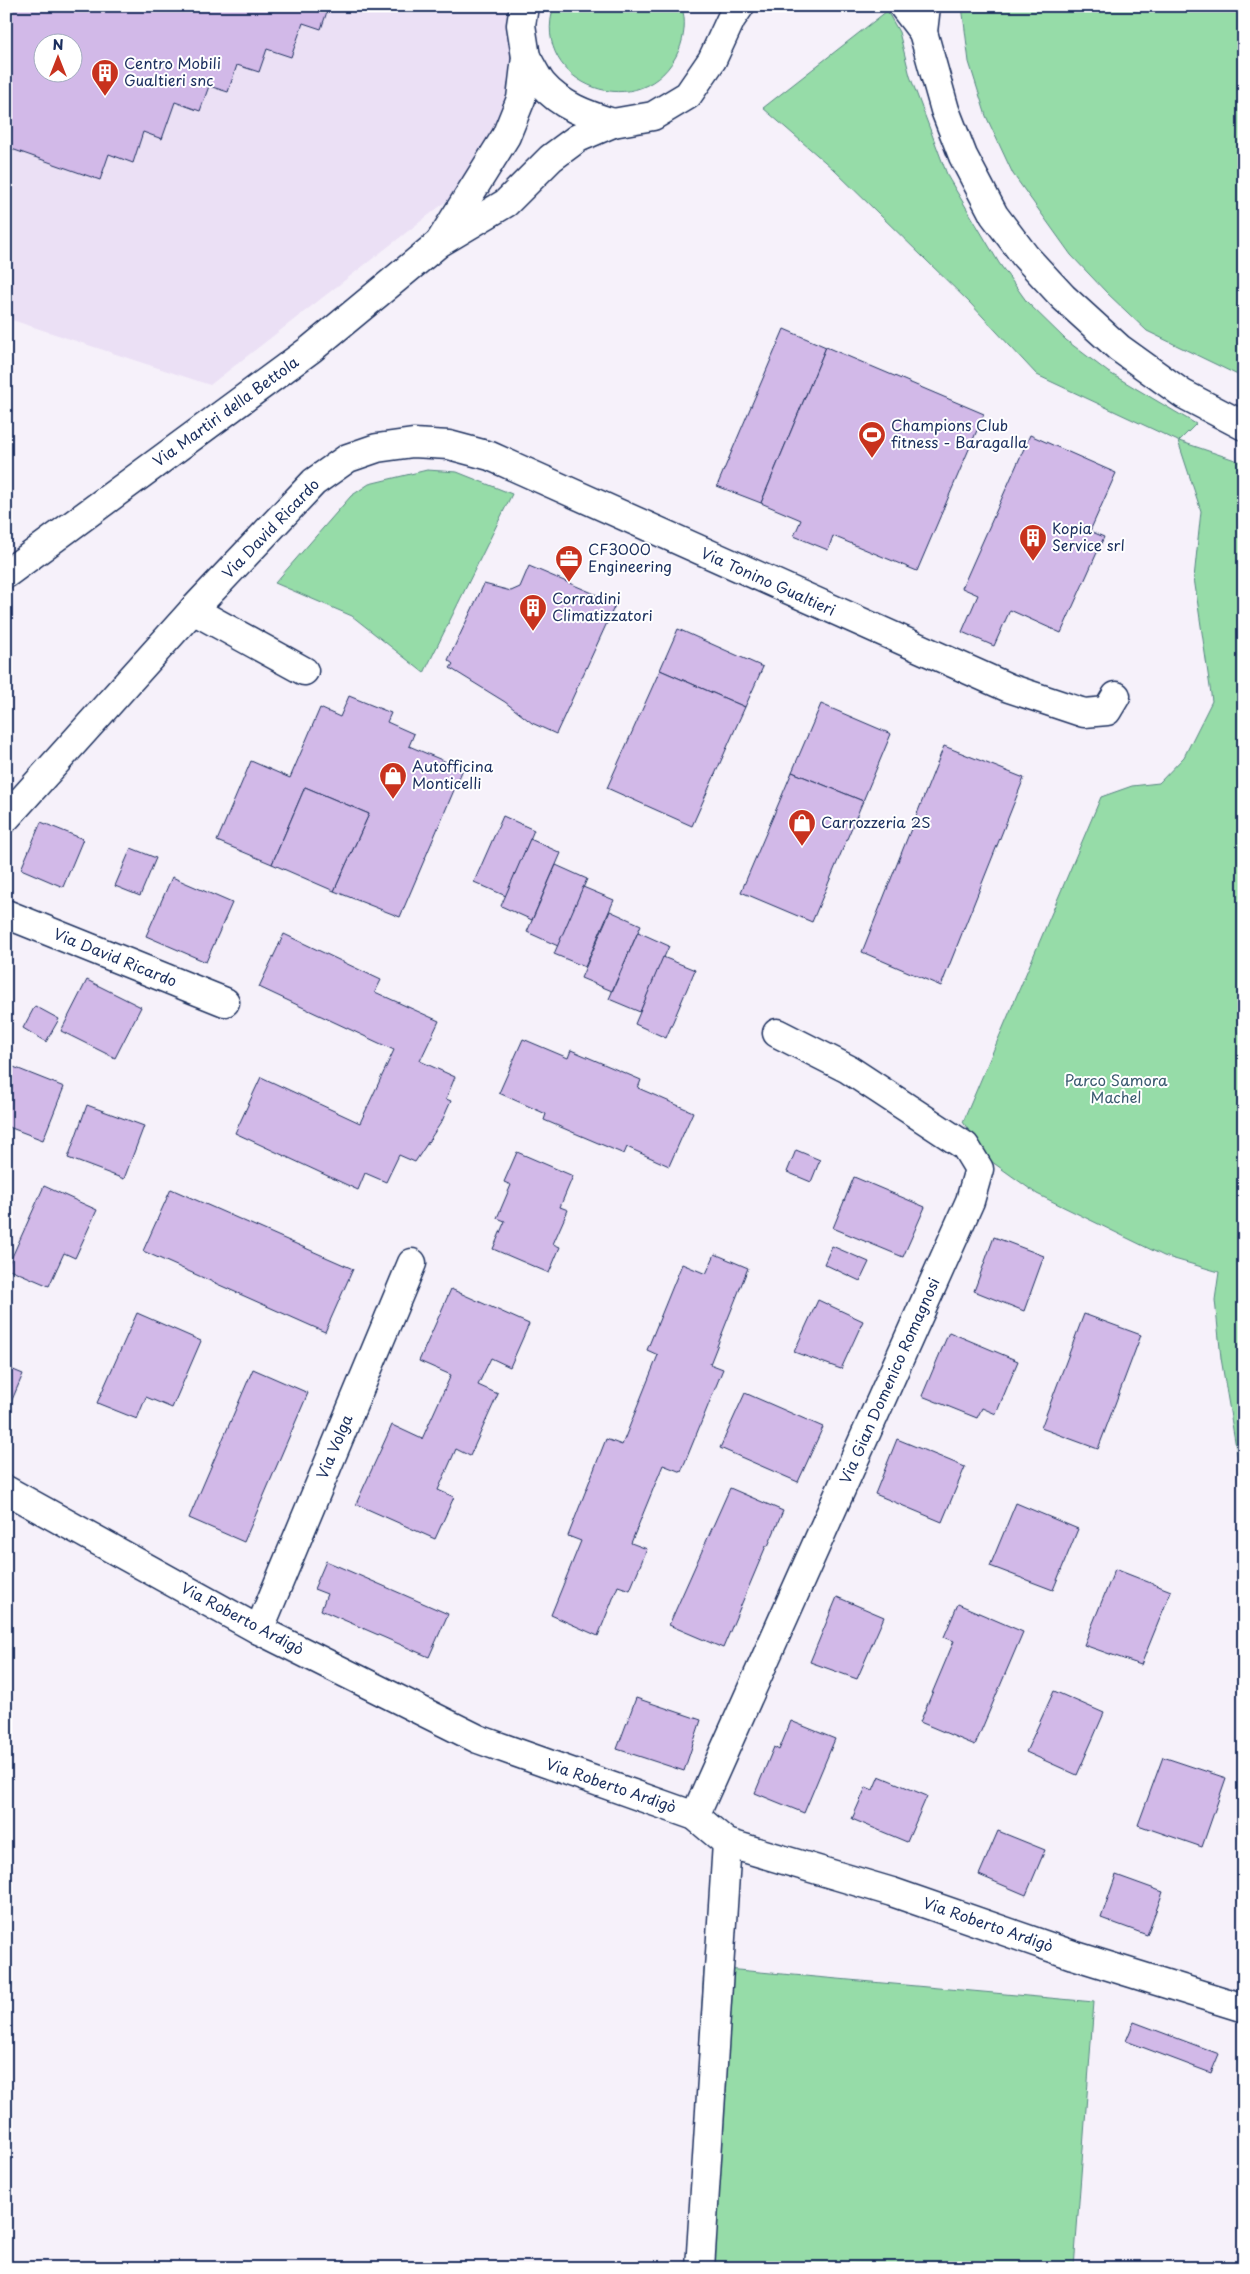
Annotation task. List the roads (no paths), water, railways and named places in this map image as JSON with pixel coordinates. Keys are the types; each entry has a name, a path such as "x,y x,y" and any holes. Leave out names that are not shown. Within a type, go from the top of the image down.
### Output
{"street":[{"name":"Via Martiri della Bettola","path":"439,243 506,136 521,99 526,56 521,24 524,6"},
{"name":"Via Martiri della Bettola","path":"6,574 311,350 439,243 506,203 551,158 578,138 613,123 653,116 688,95 712,60 731,19 740,6"},
{"path":"903,6 925,19 945,110 963,156 994,215 1026,256 1062,297 1119,348 1183,394 1244,426"},
{"name":"Via Martiri della Bettola","path":"526,56 542,84 566,105 584,114 613,123"},
{"name":"Via David Ricardo","path":"6,818 193,610 314,482 348,458 377,448 413,443"},
{"name":"Via Tonino Gualtieri","path":"413,443 449,445 490,456 1009,688 1084,713 1107,711 1116,696"},
{"path":"193,610 304,672"},
{"name":"Via David Ricardo","path":"6,914 224,1002"},
{"name":"Via Gian Domenico Romagnosi","path":"695,1816 970,1201 978,1169 965,1146 848,1069 777,1033"},
{"name":"Via Volga","path":"259,1630 412,1264"},
{"name":"Via Roberto Ardigò","path":"6,1490 259,1630 478,1739 695,1816 727,1843 892,1892 1073,1955 1244,2008"},
{"path":"700,2268 727,1843"}],"place":[{"name":"Centro Mobili Gualtieri snc","path":"105,97"},
{"name":"Champions Club fitness - Baragalla","path":"872,459"},
{"name":"Kopia Service srl","path":"1033,562"},
{"name":"CF3000 Engineering","path":"569,583"},
{"name":"Corradini Climatizzatori","path":"533,632"},
{"name":"Autofficina Monticelli","path":"393,800"},
{"name":"Carrozzeria 2S","path":"802,847"}],"park label":[{"name":"Parco Samora Machel","path":"1116,1090"}]}
